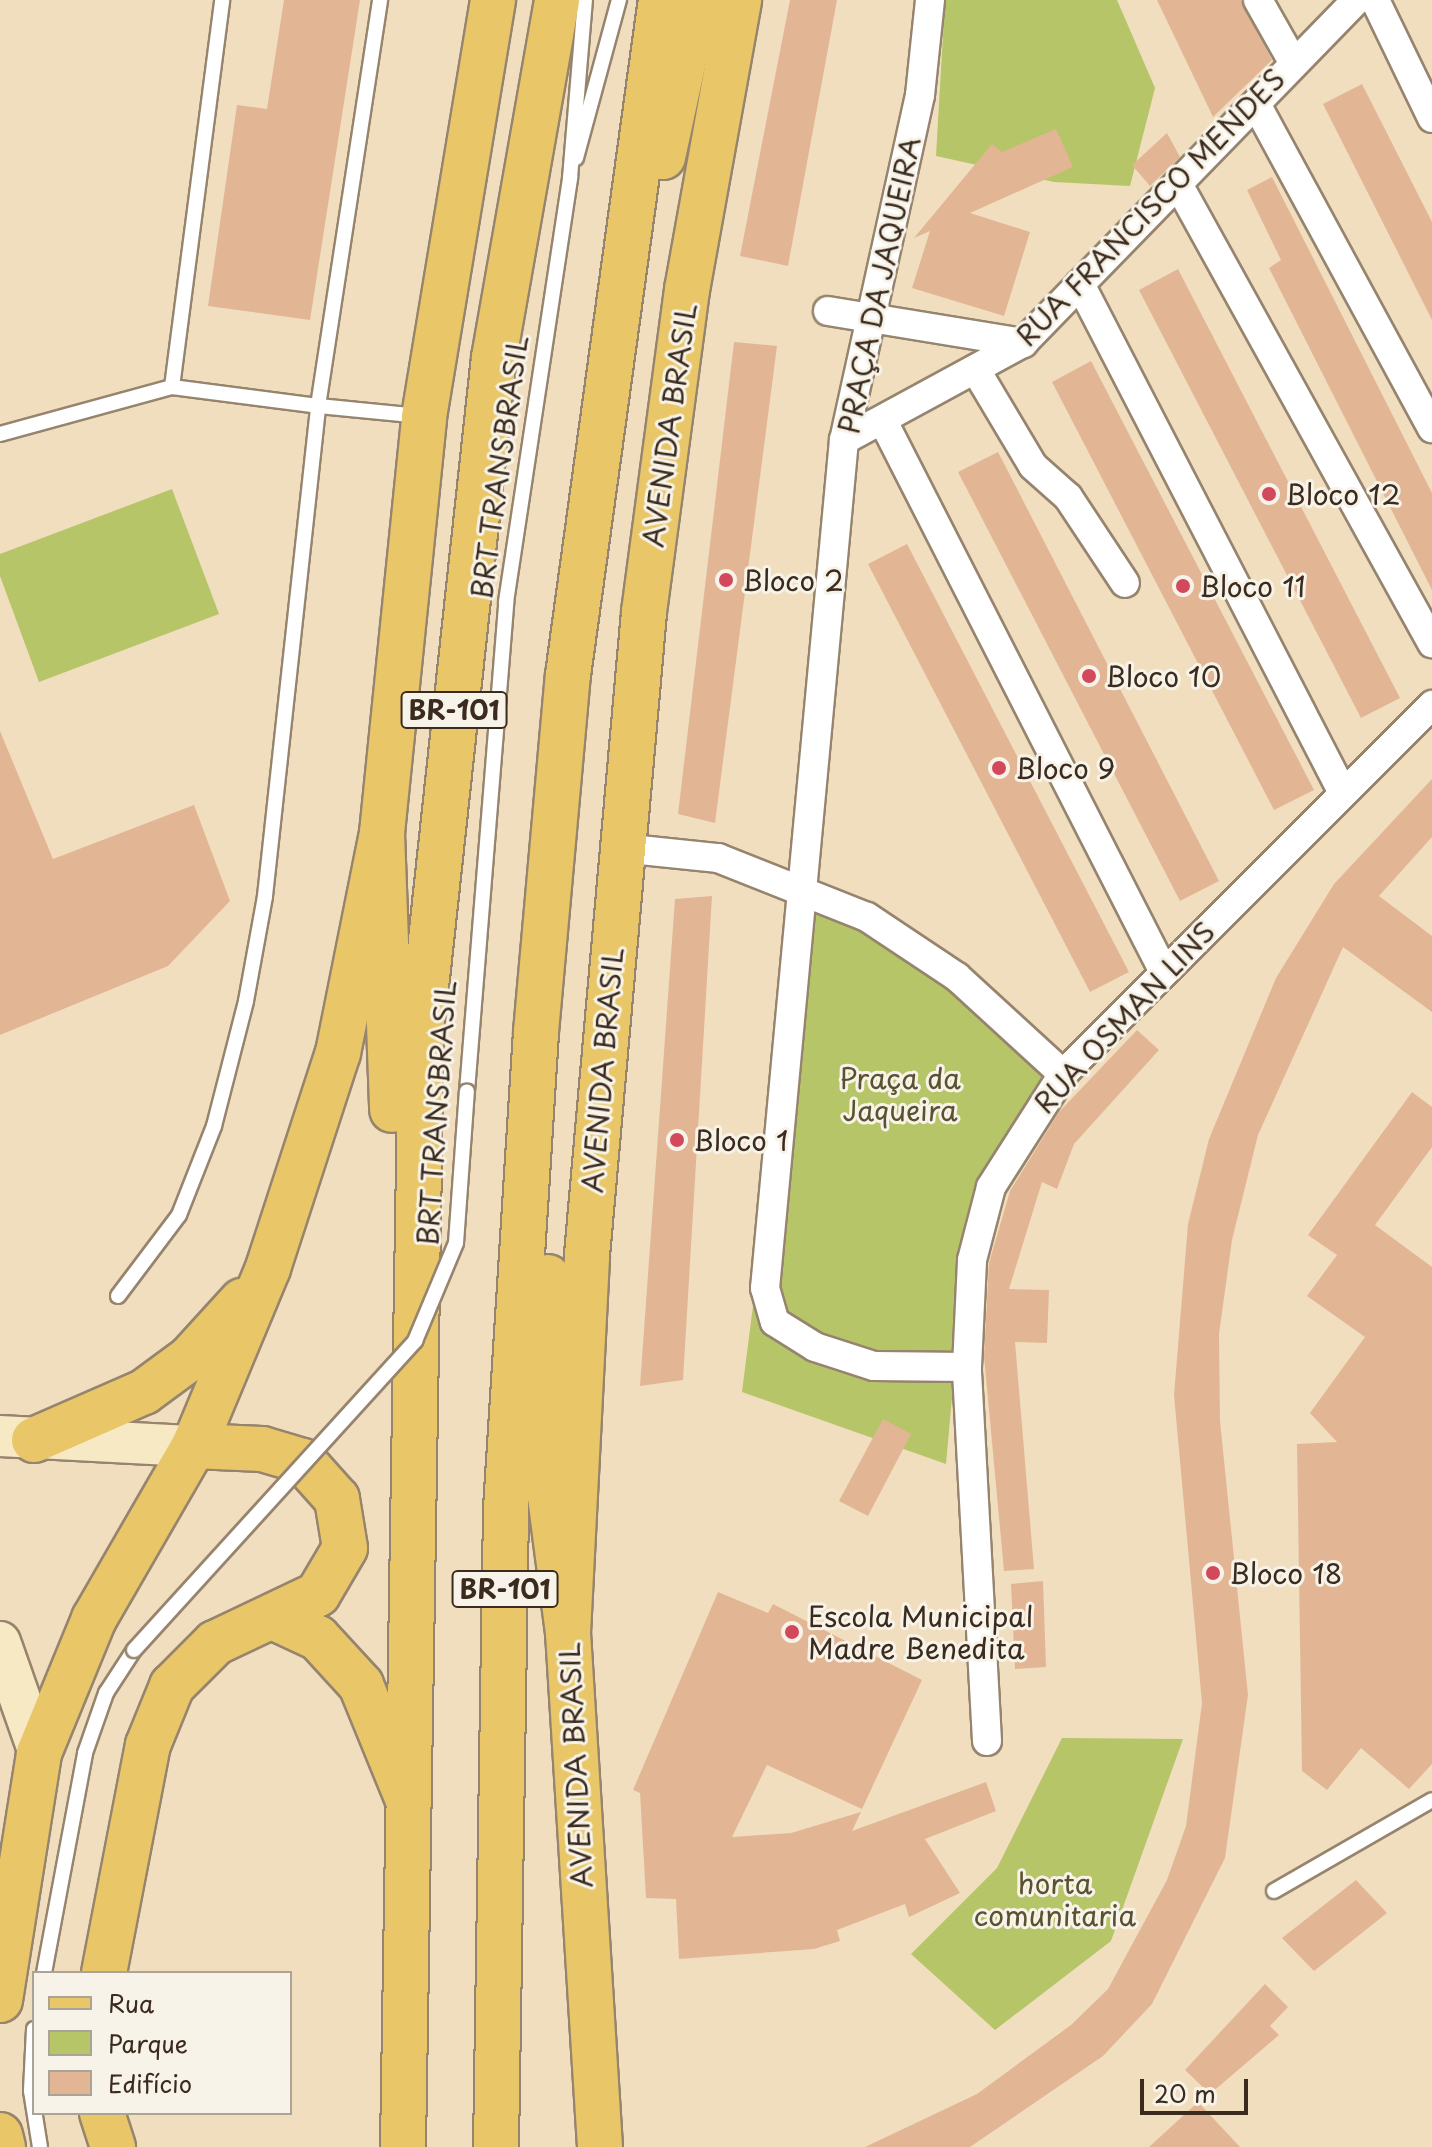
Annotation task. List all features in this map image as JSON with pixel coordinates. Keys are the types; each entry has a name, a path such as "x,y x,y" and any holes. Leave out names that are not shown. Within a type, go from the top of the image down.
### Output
{"main road":[{"path":"0,2000 39,1753 94,1619 194,1446 268,1268 338,1053 382,833 424,417 493,0"},
{"name":"BR-101","path":"403,2147 412,1808 421,1033 458,661 494,358 557,0"},
{"name":"BR-101","path":"496,2147 506,1509 536,1032 568,675 661,0"},
{"path":"600,440 697,0"},
{"name":"AVENIDA BRASIL","path":"600,2147 568,1633 587,1255 621,848 687,290 739,0"},
{"path":"382,833 395,1190 415,1425"},
{"path":"536,1032 549,1162 548,1481 568,1633"},
{"path":"17,1438 144,1392 189,1359 268,1268"},
{"path":"17,1438 284,1453 313,1470 337,1499 346,1523 335,1572 318,1594 277,1619 235,1633 193,1660 158,1713 104,1971"},
{"path":"277,1619 318,1638 361,1685 412,1808"},
{"path":"0,1642 39,1753"},
{"path":"103,2115 113,2147"},
{"path":"0,2135 3,2147"}],"street":[{"name":"PRAÇA DA JAQUEIRA","path":"930,0 920,95 867,317 844,440 768,1309 788,1333 848,1360 967,1367"},
{"path":"1258,0 1292,60"},
{"name":"RUA FRANCISCO MENDES","path":"844,440 884,423 1023,343 1256,104 1292,60 1357,0"},
{"path":"1375,0 1432,118"},
{"path":"1256,104 1432,428"},
{"path":"1178,184 1432,643"},
{"path":"1080,284 1342,791"},
{"path":"828,311 1023,343"},
{"path":"977,372 1033,466 1068,497 1125,583"},
{"path":"884,423 1164,972"},
{"name":"RUA OSMAN LINS","path":"987,1741 967,1367 972,1260 983,1207 1016,1139 1063,1074 1342,791 1432,705"},
{"path":"621,848 718,858 804,888 914,945 1063,1074"}],"lane":[{"path":"172,387 222,0"},
{"path":"118,1296 179,1215 214,1126 246,1001 265,896 318,406 380,0"},
{"name":"BRT TRANSBRASIL","path":"44,1971 85,1753 106,1693 134,1650 415,1341 456,1243 506,602 570,178 585,0"},
{"name":"BRT TRANSBRASIL","path":"570,178 619,0"},
{"path":"0,434 172,387 424,417"},
{"path":"1274,1891 1432,1800"},
{"path":"32,2070 32,2097"},
{"path":"35,2115 40,2147"}],"green space":[{"path":"945,0 1117,0 1155,88 1130,186 1054,182 936,156"},
{"path":"172,489 219,614 39,682 0,576 0,554"},
{"name":"Praça da Jaqueira","path":"806,890 912,951 1054,1074 969,1208 946,1464 742,1392"},
{"name":"horta comunitaria","path":"1062,1738 1183,1739 1111,1941 995,2030 911,1954 997,1868"}],"building":[{"path":"284,0 360,0 310,320 208,306 237,105 267,109"},
{"path":"790,0 837,0 788,266 740,256"},
{"path":"1157,0 1241,0 1272,60 1213,117"},
{"path":"1362,84 1432,222 1432,320 1323,104"},
{"path":"1056,129 1073,167 970,213 1030,232 1004,316 912,288 930,231 914,238 992,144 1002,152"},
{"path":"1167,133 1180,157 1150,186 1132,165"},
{"path":"1272,177 1432,493 1432,590 1269,268 1281,260 1247,190"},
{"name":"Bloco 12","path":"1178,269 1400,698 1361,718 1139,290"},
{"name":"Bloco 2","path":"734,342 777,346 715,823 678,814"},
{"name":"Bloco 11","path":"1091,361 1314,790 1274,810 1052,382"},
{"name":"Bloco 10","path":"998,452 1219,881 1180,901 958,472"},
{"name":"Bloco 9","path":"907,544 1129,972 1090,992 868,564"},
{"path":"0,731 53,859 194,805 230,901 168,966 0,1035"},
{"name":"Bloco 18","path":"1432,779 1432,837 1379,896 1432,936 1432,1012 1343,947 1258,1135 1232,1240 1219,1334 1220,1421 1248,1695 1225,1858 1152,2004 1103,2056 970,2147 865,2147 977,2094 1071,2025 1108,1989 1167,1880 1186,1826 1202,1703 1174,1395 1188,1224 1209,1139 1276,978 1334,884"},
{"name":"Bloco 1","path":"712,896 683,1380 640,1386 675,899"},
{"path":"1137,1030 1159,1050 1074,1144 1057,1189 1042,1182 1009,1289 1049,1290 1047,1343 1015,1342 1034,1569 1004,1571 984,1356 989,1263 1010,1191 1059,1112"},
{"path":"1412,1092 1432,1107 1432,1147 1375,1225 1432,1267 1432,1764 1409,1789 1361,1748 1327,1790 1302,1771 1297,1444 1337,1442 1310,1413 1365,1337 1307,1296 1337,1255 1308,1235"},
{"path":"883,1419 911,1434 868,1516 839,1501"},
{"path":"1043,1581 1046,1667 1015,1669 1011,1584"},
{"path":"718,1592 768,1613 773,1604 922,1680 862,1809 767,1765 732,1837 791,1833 861,1812 852,1831 986,1782 996,1811 925,1839 960,1893 909,1917 905,1904 837,1930 840,1941 814,1949 679,1959 676,1899 646,1898 640,1793 633,1790"},
{"path":"1356,1880 1387,1913 1314,1971 1282,1938"},
{"path":"1265,1984 1288,2007 1270,2026 1279,2035 1210,2094 1185,2070"},
{"path":"1198,2102 1240,2147 1149,2147"}],"place":[{"name":"Bloco 12","path":"1269,494"},
{"name":"Bloco 2","path":"726,580"},
{"name":"Bloco 11","path":"1183,586"},
{"name":"Bloco 10","path":"1089,676"},
{"name":"Bloco 9","path":"999,768"},
{"name":"Bloco 1","path":"677,1140"},
{"name":"Bloco 18","path":"1213,1573"},
{"name":"Escola Municipal Madre Benedita","path":"792,1632"}]}
